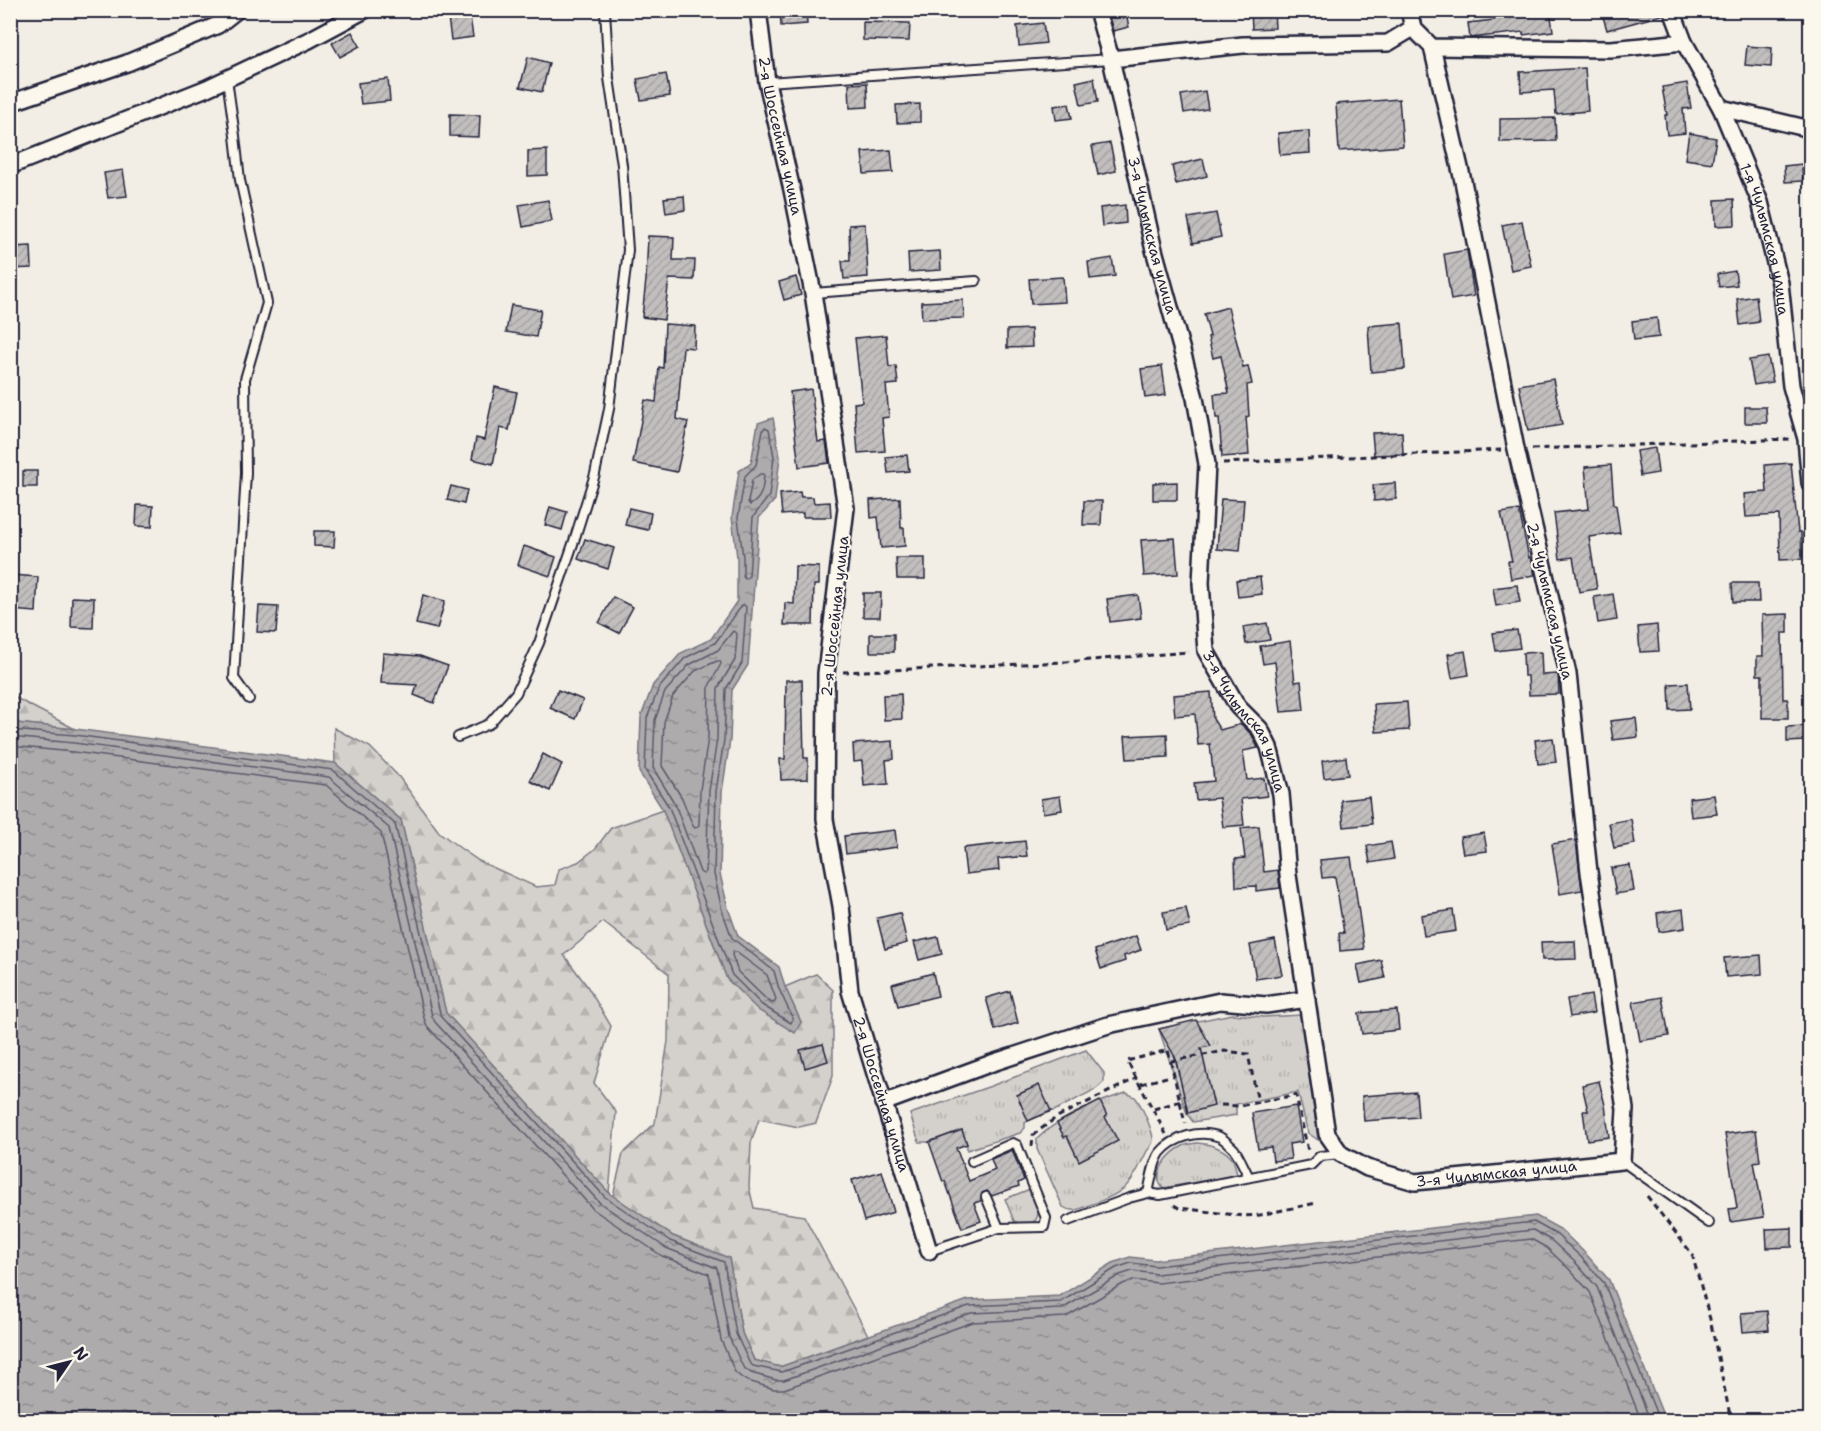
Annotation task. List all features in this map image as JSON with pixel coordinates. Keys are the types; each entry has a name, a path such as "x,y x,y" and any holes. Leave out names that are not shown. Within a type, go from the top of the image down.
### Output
{"street":[{"path":"10,103 127,63 218,25 237,10"},
{"path":"10,166 227,79 365,10"},
{"name":"2-я Шоссейная улица","path":"758,10 767,82 813,293 846,508 826,673 825,819 841,906 850,991 929,1251"},
{"name":"3-я Чулымская улица","path":"1097,10 1111,59 1153,246 1196,398 1207,464 1201,583 1206,651 1238,707 1260,729 1269,747 1281,794 1288,875 1327,1134 1341,1154 1367,1168 1415,1182 1622,1161"},
{"path":"1409,10 1413,28 1432,47 1611,49 1684,42"},
{"name":"1-я Чулымская улица","path":"1672,10 1684,42 1720,108 1760,202 1780,283 1791,386 1806,439 1810,483"},
{"path":"1111,59 1243,45 1388,43 1413,28"},
{"name":"2-я Чулымская улица","path":"1432,47 1463,181 1515,449 1568,674 1589,872 1625,1109 1622,1161"},
{"path":"1720,108 1810,129"},
{"path":"883,1102 1108,1025 1220,1001 1266,1005 1307,999"}],"lane":[{"path":"459,737 489,724 516,693 521,683 539,643 578,530 595,474 609,409 628,250 622,165 609,78 605,10"},
{"path":"767,82 1111,59"},
{"path":"227,79 240,180 267,303 245,379 246,473 234,678 249,699"},
{"path":"813,293 976,280"},
{"path":"1148,1192 1160,1154 1170,1144 1187,1135 1203,1134 1220,1137 1234,1149 1249,1177"},
{"path":"929,1251 999,1228 1044,1227 1046,1218 1017,1145 1013,1143 972,1161"},
{"path":"1068,1221 1148,1192 1160,1195 1311,1165 1320,1156 1341,1154"},
{"path":"1622,1161 1709,1224"},
{"path":"986,1197 999,1228"}],"path":[{"path":"826,673 1066,662 1206,651"},
{"path":"1170,1144 1127,1060 1168,1050 1187,1135"},
{"path":"1171,1061 1225,1051 1248,1054 1258,1102"},
{"path":"1141,1084 1174,1075"},
{"path":"1032,1146 1033,1135 1057,1117 1137,1078"},
{"path":"1221,1105 1239,1106 1296,1095 1311,1165"},
{"path":"1154,1109 1181,1101"},
{"path":"1646,1193 1692,1254 1710,1319 1731,1420"},
{"path":"1160,1195 1179,1208 1244,1216 1260,1215 1316,1203"}],"green space":[{"path":"10,695 75,729 11,724"},
{"path":"334,728 370,747 399,777 439,832 479,861 536,887 555,885 559,869 578,862 595,849 611,828 663,810 727,979 801,1022 785,987 816,974 833,990 833,1076 816,1123 799,1127 759,1119 751,1143 749,1187 754,1208 804,1216 868,1335 780,1367 754,1360 742,1333 729,1258 673,1236 613,1196 623,1154 655,1123 668,1041 669,974 603,922 564,955 587,986 611,1026 594,1083 616,1112 609,1193 446,1013 401,820 335,763"},
{"path":"1232,1014 1263,1017 1302,1015 1318,1140 1308,1133 1298,1092 1236,1104 1236,1115 1193,1122 1187,1114 1159,1029"},
{"path":"1086,1050 1104,1073 1104,1082 1096,1089 1054,1111 1028,1121 1020,1133 967,1150 962,1130 929,1142 919,1142 910,1114"},
{"path":"1126,1093 1135,1097 1143,1110 1152,1134 1152,1145 1131,1180 1120,1191 1079,1209 1066,1209 1063,1207 1037,1149 1037,1139 1067,1117"},
{"path":"1197,1143 1226,1152 1233,1160 1237,1175 1163,1188 1159,1177 1163,1164 1183,1146"},
{"path":"1030,1189 1038,1206 1038,1215 1033,1223 1023,1225 1014,1221 1005,1199"}],"water":[{"path":"773,418 780,457 775,500 759,518 748,665 732,690 730,740 722,792 720,874 738,936 779,967 785,987 801,1022 795,1033 758,1010 727,979 663,810 639,772 641,717 653,685 681,653 711,639 737,601 737,557 732,517 739,471 751,463 758,423"},
{"path":"10,724 335,763 401,820 446,1013 609,1193 673,1236 729,1258 742,1333 754,1360 780,1367 968,1300 1060,1296 1113,1263 1130,1257 1155,1260 1536,1216 1560,1229 1609,1280 1665,1420 11,1420"}],"building":[{"path":"447,10 469,10 473,37 451,40"},
{"path":"780,10 806,10 807,24 781,26"},
{"path":"1107,10 1125,10 1129,27 1113,31"},
{"path":"1251,10 1274,10 1275,28 1252,29"},
{"path":"1522,10 1550,10 1553,31 1470,38 1468,23 1494,20 1494,14"},
{"path":"1601,10 1661,10 1662,15 1607,30"},
{"path":"863,22 910,23 909,41 863,40"},
{"path":"1043,23 1046,43 1019,46 1017,26"},
{"path":"352,32 360,46 340,57 332,43"},
{"path":"1747,46 1772,48 1771,67 1745,65"},
{"path":"528,57 549,63 542,92 520,87"},
{"path":"1585,68 1588,111 1556,114 1554,90 1521,92 1520,72"},
{"path":"666,74 670,96 641,100 637,79"},
{"path":"1094,78 1098,102 1081,105 1076,82"},
{"path":"388,79 390,101 361,104 358,83"},
{"path":"867,83 868,107 850,108 849,84"},
{"path":"1687,83 1691,108 1683,109 1685,133 1667,135 1665,115 1667,115 1662,87"},
{"path":"1205,91 1208,109 1184,113 1181,95"},
{"path":"1399,99 1403,146 1339,151 1336,104"},
{"path":"920,104 920,122 897,123 896,105"},
{"path":"1069,104 1072,118 1056,120 1054,106"},
{"path":"450,114 480,115 479,137 450,136"},
{"path":"1555,118 1556,141 1500,142 1500,119"},
{"path":"1309,131 1310,153 1280,155 1278,133"},
{"path":"1689,133 1716,138 1712,163 1685,159"},
{"path":"1110,143 1116,171 1098,175 1092,146"},
{"path":"547,150 547,175 528,176 528,151"},
{"path":"891,150 893,172 864,174 862,152"},
{"path":"1203,159 1207,176 1176,184 1172,166"},
{"path":"1802,164 1803,181 1785,182 1784,166"},
{"path":"123,170 127,196 108,198 104,173"},
{"path":"684,196 685,210 666,213 664,198"},
{"path":"1734,199 1735,225 1716,226 1715,200"},
{"path":"548,200 552,221 523,227 519,205"},
{"path":"1125,205 1126,223 1102,226 1100,208"},
{"path":"1216,213 1221,237 1193,243 1188,218"},
{"path":"1522,221 1531,266 1511,270 1502,225"},
{"path":"865,224 868,277 844,279 842,261 850,261 849,225"},
{"path":"648,236 674,237 673,260 695,260 694,280 669,279 664,320 642,317"},
{"path":"31,246 32,268 10,269 10,247"},
{"path":"1467,250 1474,296 1451,300 1444,254"},
{"path":"940,251 941,270 909,272 908,253"},
{"path":"1112,258 1115,276 1090,279 1088,262"},
{"path":"1735,271 1737,285 1719,287 1717,274"},
{"path":"796,277 801,295 784,300 779,282"},
{"path":"1063,277 1065,302 1031,304 1029,279"},
{"path":"1756,296 1759,322 1740,325 1737,299"},
{"path":"963,300 964,318 922,319 921,302"},
{"path":"511,305 541,310 536,337 506,332"},
{"path":"1228,307 1243,367 1248,366 1252,384 1247,385 1249,416 1246,417 1249,455 1222,457 1219,418 1216,418 1214,394 1229,393 1221,356 1213,358 1204,314"},
{"path":"1657,318 1659,337 1634,340 1632,321"},
{"path":"1402,323 1405,369 1371,372 1368,326"},
{"path":"665,324 695,326 694,348 683,347 677,419 688,422 677,472 633,463 645,400 656,402 659,367 663,368"},
{"path":"1031,329 1032,347 1007,348 1007,330"},
{"path":"886,335 889,367 896,366 898,384 886,385 889,417 882,418 885,451 858,453 854,403 862,402 855,338"},
{"path":"1768,357 1773,382 1754,385 1749,360"},
{"path":"1162,366 1166,395 1145,398 1141,369"},
{"path":"1553,379 1562,425 1528,431 1519,385"},
{"path":"495,387 517,392 509,430 500,428 493,464 472,459 476,438 484,440"},
{"path":"811,389 818,442 826,441 829,463 799,467 790,392"},
{"path":"1745,407 1766,407 1767,423 1745,423"},
{"path":"1402,432 1403,454 1374,455 1372,433"},
{"path":"1655,448 1658,473 1640,476 1636,451"},
{"path":"907,455 909,471 888,473 886,457"},
{"path":"1791,463 1798,532 1801,532 1802,559 1780,560 1779,515 1746,517 1744,494 1767,492 1765,465"},
{"path":"1611,465 1614,505 1616,505 1620,533 1589,537 1597,589 1579,592 1573,557 1560,559 1554,513 1589,509 1585,467"},
{"path":"23,471 37,471 37,487 23,487"},
{"path":"1177,482 1177,500 1153,500 1153,483"},
{"path":"1395,483 1396,499 1374,501 1373,485"},
{"path":"451,486 467,490 464,504 447,500"},
{"path":"800,492 801,497 813,497 814,503 830,502 831,517 803,517 803,513 782,515 780,494"},
{"path":"900,498 901,528 904,528 905,546 881,548 878,517 871,518 870,500"},
{"path":"1221,499 1244,500 1240,551 1217,549"},
{"path":"1084,501 1102,501 1101,525 1083,525"},
{"path":"137,505 153,506 152,527 136,526"},
{"path":"550,507 567,512 562,530 545,525"},
{"path":"629,508 651,513 648,530 625,525"},
{"path":"1519,510 1535,575 1511,579 1508,561 1512,561 1501,513"},
{"path":"314,531 335,531 334,547 314,546"},
{"path":"1175,538 1178,574 1144,576 1141,540"},
{"path":"585,539 614,548 608,569 578,559"},
{"path":"524,546 556,557 550,576 518,565"},
{"path":"896,558 925,558 925,579 897,579"},
{"path":"795,566 819,567 819,585 814,585 813,625 784,625 785,603 794,604"},
{"path":"12,575 38,577 36,612 10,610"},
{"path":"1260,577 1262,594 1238,597 1236,580"},
{"path":"1732,583 1758,583 1759,602 1733,602"},
{"path":"1517,585 1520,602 1496,606 1493,588"},
{"path":"863,593 881,593 880,617 863,617"},
{"path":"1613,594 1617,620 1598,623 1594,597"},
{"path":"423,595 445,601 437,629 416,624"},
{"path":"1138,595 1141,618 1110,622 1107,599"},
{"path":"72,597 94,598 93,628 71,627"},
{"path":"613,597 633,607 619,633 599,623"},
{"path":"259,606 278,607 276,633 257,632"},
{"path":"1788,614 1788,633 1782,633 1783,699 1788,699 1788,718 1762,718 1762,675 1757,675 1757,656 1763,656 1762,615"},
{"path":"1267,623 1270,640 1246,644 1243,627"},
{"path":"1657,625 1659,651 1640,652 1638,627"},
{"path":"1517,630 1520,648 1496,651 1493,633"},
{"path":"870,634 894,634 894,652 870,652"},
{"path":"1290,641 1295,682 1301,681 1304,710 1281,712 1275,662 1263,664 1260,646"},
{"path":"1465,651 1469,675 1452,678 1448,654"},
{"path":"1541,652 1542,675 1558,674 1559,694 1529,695 1528,676 1524,676 1523,653"},
{"path":"383,653 420,656 448,666 434,703 414,695 417,685 381,683"},
{"path":"786,680 802,680 804,758 808,758 808,779 781,780 780,759 785,759"},
{"path":"1688,683 1690,709 1670,710 1669,684"},
{"path":"558,690 583,700 575,719 550,708"},
{"path":"1211,692 1213,719 1220,730 1241,724 1252,735 1258,748 1243,751 1247,780 1264,778 1267,796 1241,799 1244,825 1223,827 1219,798 1196,800 1194,783 1214,781 1210,744 1198,745 1195,714 1175,716 1173,695"},
{"path":"901,694 902,719 884,720 883,695"},
{"path":"1407,702 1409,730 1376,732 1374,704"},
{"path":"1636,718 1638,737 1613,740 1610,721"},
{"path":"1805,726 1806,741 1787,742 1787,727"},
{"path":"1167,734 1168,757 1127,759 1125,736"},
{"path":"1553,738 1556,762 1538,764 1535,740"},
{"path":"893,741 894,759 886,760 888,784 864,786 862,761 854,762 853,744"},
{"path":"543,754 562,764 550,791 530,781"},
{"path":"1346,757 1348,775 1324,778 1322,761"},
{"path":"1714,795 1717,814 1691,817 1689,798"},
{"path":"1060,796 1062,810 1043,813 1041,799"},
{"path":"1369,797 1372,824 1344,827 1341,800"},
{"path":"1631,819 1635,844 1614,848 1609,823"},
{"path":"1259,826 1264,872 1278,870 1280,888 1256,891 1256,886 1236,887 1235,859 1245,858 1241,828"},
{"path":"895,830 897,847 846,854 844,836"},
{"path":"1484,833 1487,851 1463,854 1460,837"},
{"path":"1576,840 1582,890 1560,894 1552,844"},
{"path":"1025,841 1027,856 998,859 999,870 966,874 963,848"},
{"path":"1391,842 1394,859 1370,863 1367,846"},
{"path":"1351,857 1364,949 1340,951 1339,933 1344,933 1335,877 1322,878 1320,860"},
{"path":"1630,865 1634,891 1616,894 1611,868"},
{"path":"1186,908 1190,926 1166,930 1163,912"},
{"path":"1683,909 1685,928 1659,932 1657,913"},
{"path":"1453,910 1456,931 1424,936 1421,915"},
{"path":"900,913 907,943 885,949 877,918"},
{"path":"1136,936 1141,950 1124,956 1125,961 1101,969 1095,950"},
{"path":"938,937 942,954 919,960 914,942"},
{"path":"1275,940 1282,975 1256,979 1250,945"},
{"path":"1575,941 1576,959 1542,960 1541,942"},
{"path":"1761,955 1762,974 1726,977 1724,958"},
{"path":"1381,960 1385,978 1361,983 1357,965"},
{"path":"933,973 938,996 898,1006 892,984"},
{"path":"1010,991 1018,1023 995,1030 986,998"},
{"path":"1591,995 1594,1013 1570,1017 1567,999"},
{"path":"1662,997 1669,1036 1640,1041 1633,1002"},
{"path":"1397,1010 1399,1030 1362,1034 1359,1013"},
{"path":"1196,1020 1211,1046 1201,1048 1214,1106 1188,1113 1175,1057 1159,1029"},
{"path":"823,1044 828,1061 805,1068 800,1050"},
{"path":"1599,1081 1609,1137 1587,1140 1583,1111 1588,1111 1582,1085"},
{"path":"1039,1085 1051,1111 1028,1121 1017,1095"},
{"path":"1416,1092 1418,1117 1364,1121 1362,1096"},
{"path":"1100,1101 1107,1116 1105,1117 1118,1141 1079,1161 1067,1136 1064,1137 1057,1123"},
{"path":"1296,1106 1302,1142 1289,1144 1291,1159 1273,1161 1271,1147 1258,1149 1252,1113"},
{"path":"962,1130 967,1144 956,1148 969,1181 995,1170 991,1159 1012,1150 1024,1180 1018,1183 1019,1186 992,1196 987,1191 982,1193 981,1201 974,1203 981,1221 962,1228 929,1142"},
{"path":"1756,1130 1760,1161 1754,1162 1764,1217 1731,1222 1729,1209 1737,1208 1725,1134"},
{"path":"882,1171 894,1212 864,1221 852,1180"},
{"path":"1792,1228 1792,1247 1767,1248 1766,1229"},
{"path":"1767,1311 1769,1330 1743,1332 1741,1313"}]}
